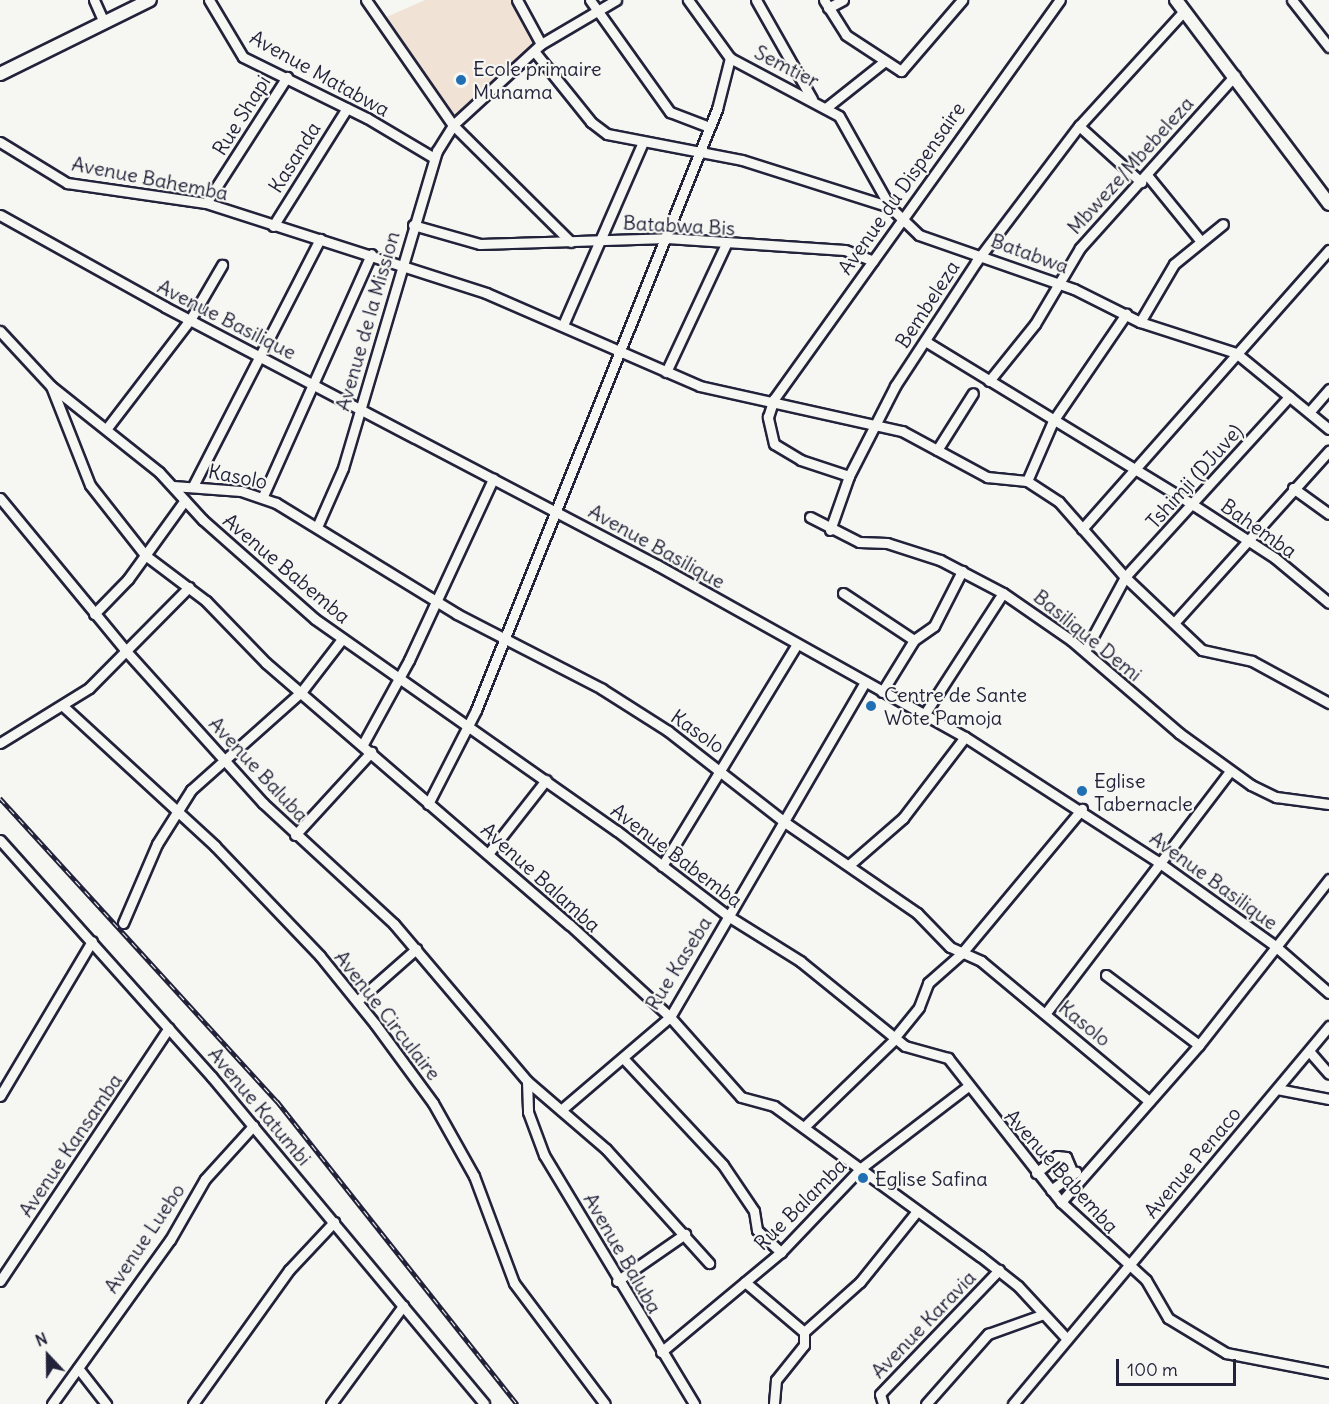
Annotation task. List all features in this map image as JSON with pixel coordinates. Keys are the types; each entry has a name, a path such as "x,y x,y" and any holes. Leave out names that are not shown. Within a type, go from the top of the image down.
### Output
{"main road":[{"path":"0,74 150,0"},
{"path":"1176,0 1329,204"}],"street":[{"path":"94,0 104,22"},
{"name":"Avenue Matabwa","path":"209,0 243,57 347,108 434,158"},
{"path":"366,0 453,125 571,242"},
{"name":"Batabwa","path":"517,0 538,47 598,129 643,142 702,151 834,185 890,207 904,217 919,235 1057,282 1140,322 1236,353 1289,397 1311,410 1329,429"},
{"path":"590,0 669,112 709,127"},
{"path":"538,47 616,0"},
{"path":"428,804 469,728 618,348 667,238 702,151 730,58 688,0"},
{"path":"756,0 812,99"},
{"path":"843,0 826,4 846,35 901,71 962,0"},
{"name":"Avenue du Dispensaire","path":"774,399 1060,0"},
{"path":"1292,0 1329,47"},
{"name":"Bembeleza","path":"830,530 849,476 876,425 925,341 982,255 1079,126 1184,11"},
{"name":"Avenue de la Mission","path":"316,527 361,410 404,266 412,225 434,158 453,125 538,47"},
{"name":"Semtier","path":"730,58 827,106 848,126 890,207"},
{"name":"Semtier","path":"827,106 885,61"},
{"name":"Mbweze/Mbebeleza","path":"989,381 1035,324 1057,282 1234,75"},
{"name":"Rue Shapi","path":"206,203 287,77"},
{"name":"Kasanda","path":"273,226 347,108"},
{"path":"1079,126 1144,178 1198,239"},
{"name":"Avenue Bahemba","path":"0,142 67,183 206,203 404,266 563,325 700,386 774,399 902,431 987,477 1027,481"},
{"path":"563,325 603,240 643,142"},
{"name":"Avenue Basilique","path":"0,215 190,320 554,512 965,737 1082,809 1157,861 1274,945 1329,993"},
{"path":"1140,322 1158,287 1198,239 1224,224"},
{"name":"Batabwa Bis","path":"412,225 480,244 667,238 726,244 845,250 873,261"},
{"path":"193,486 320,239"},
{"path":"666,372 726,244"},
{"path":"1082,529 1329,250"},
{"path":"263,496 315,386 370,254"},
{"path":"107,428 190,320 222,265"},
{"path":"1126,314 1053,421 1027,481 1059,502 1125,577 1209,654 1252,661 1329,703"},
{"name":"Avenue Babemba","path":"0,331 51,386 107,428 342,639 546,780 728,916 800,961 915,1052 948,1058 967,1087 1061,1202 1146,1280 1168,1318 1217,1349 1329,1373"},
{"name":"Bahemba","path":"925,341 1134,472 1195,506 1329,603"},
{"name":"Avenue Balamba","path":"51,386 90,485 145,555 189,587 266,663 363,744 670,1017 741,1097 774,1106 999,1270 1067,1339"},
{"path":"1311,410 1329,389"},
{"path":"937,450 973,393"},
{"name":"Tshimji (DJuve)","path":"1084,651 1125,577 1195,506 1289,397"},
{"path":"774,399 768,417 774,444 801,460 849,476"},
{"path":"1174,623 1293,488 1329,451"},
{"path":"363,744 400,679 433,600 493,480"},
{"name":"Kasolo","path":"173,486 193,486 263,496 433,600 505,640 602,689 721,769 783,821 917,913 961,954 981,961 1149,1101"},
{"path":"1293,488 1329,514"},
{"name":"Avenue Baluba","path":"0,498 126,651 295,836 343,873 416,949 527,1081 606,1149 709,1263"},
{"path":"94,614 145,555 185,500"},
{"name":"Basilique Demi","path":"810,517 830,530 859,542 912,549 962,571 1003,593 1084,651 1230,771 1276,796 1329,804"},
{"path":"882,692 914,640 934,626 962,571"},
{"path":"0,743 63,706 126,651 189,587"},
{"path":"843,593 914,640"},
{"path":"924,715 1003,593"},
{"path":"123,923 153,851 178,809 226,759 302,691 342,639"},
{"path":"662,866 797,644"},
{"name":"Rue Kaseba","path":"561,1110 670,1017 865,682"},
{"name":"Avenue Circulaire","path":"63,706 178,809 357,1001 448,1127 474,1176 514,1283 605,1404"},
{"path":"849,865 903,818 965,737"},
{"path":"295,836 371,752"},
{"path":"1045,1014 1157,861 1230,771"},
{"path":"488,854 546,780"},
{"path":"804,1127 895,1038 919,1006 928,983 961,954 1082,809"},
{"name":"Avenue Katumbi","path":"0,840 169,1028 334,1222 480,1403"},
{"path":"1061,1202 1199,1045 1274,945 1329,879"},
{"path":"0,1096 92,941"},
{"path":"357,1001 416,949"},
{"path":"1106,975 1199,1045"},
{"name":"Avenue Penaco","path":"1013,1404 1130,1267 1329,1026"},
{"name":"Avenue Kansamba","path":"0,1281 169,1028"},
{"path":"1309,1051 1329,1074"},
{"path":"623,1058 723,1165 754,1211 757,1230 781,1252"},
{"name":"Avenue Baluba","path":"527,1081 525,1099 537,1142 617,1281 694,1404"},
{"name":"Rue Balamba","path":"661,1352 781,1252 861,1168 967,1087"},
{"path":"1277,1089 1329,1099"},
{"name":"Avenue Luebo","path":"52,1404 170,1240 205,1179 252,1126"},
{"path":"1036,1173 1058,1156 1066,1157 1072,1171 1082,1178"},
{"path":"1051,1190 1072,1171"},
{"path":"774,1404 776,1380 804,1345 804,1332 860,1282 917,1211"},
{"path":"193,1404 289,1270 334,1222"},
{"path":"617,1281 685,1234"},
{"name":"Avenue Karavia","path":"883,1404 880,1394 999,1270"},
{"path":"745,1282 804,1332"},
{"path":"330,1404 403,1306"},
{"path":"926,1404 988,1334 1041,1315"},
{"path":"78,1368 106,1404"}],"shaded area":[{"name":"Ecole primaire Munama","path":"425,0 515,0 537,40 454,120 382,19"}],"railway":[{"path":"0,798 277,1101 517,1404"}],"place":[{"name":"Ecole primaire Munama","path":"461,80"},
{"name":"Centre de Sante Wote Pamoja","path":"871,706"},
{"name":"Eglise Tabernacle","path":"1082,791"},
{"name":"Eglise Safina","path":"863,1178"}]}
